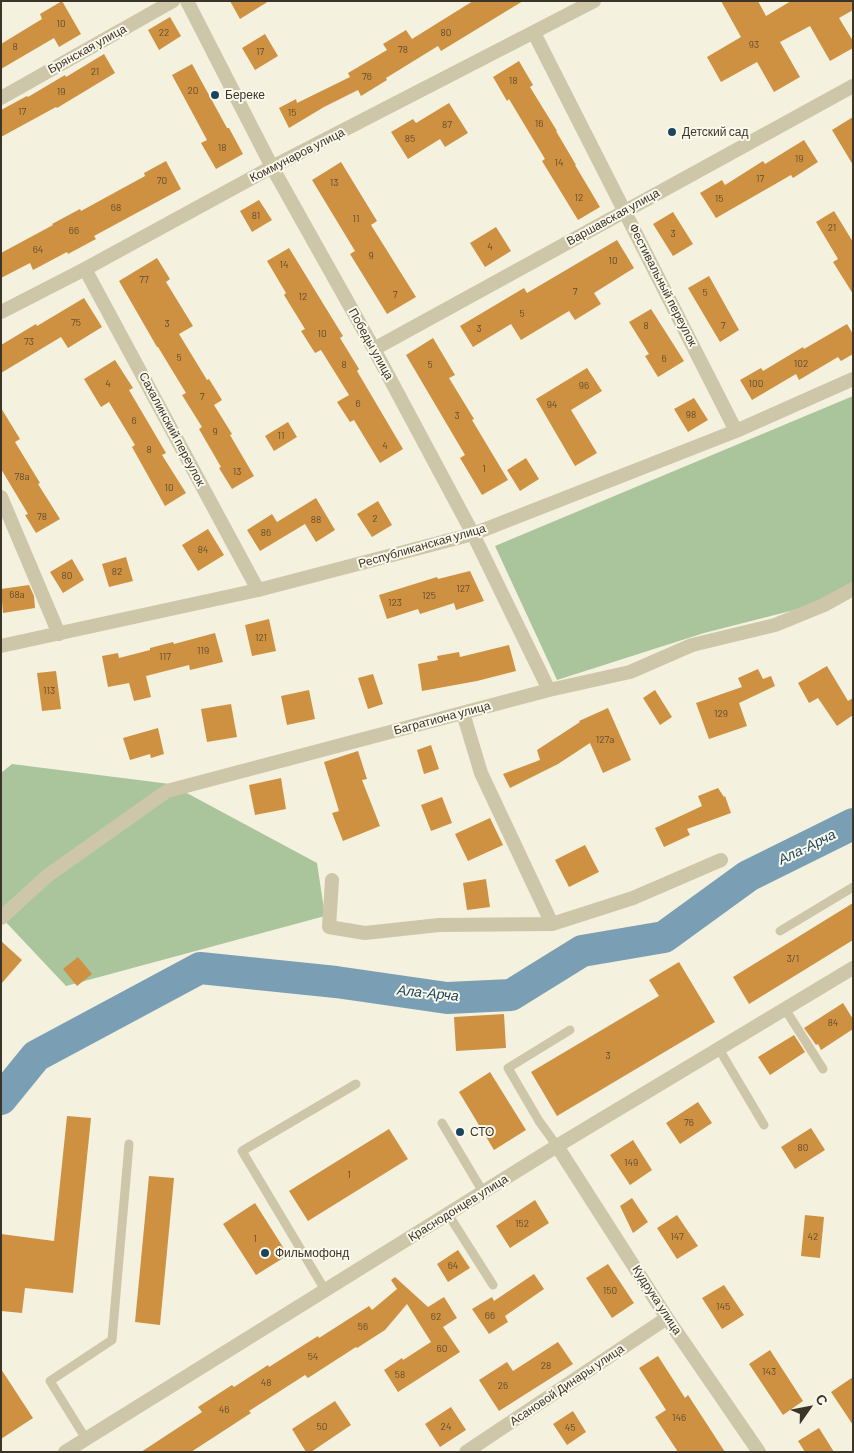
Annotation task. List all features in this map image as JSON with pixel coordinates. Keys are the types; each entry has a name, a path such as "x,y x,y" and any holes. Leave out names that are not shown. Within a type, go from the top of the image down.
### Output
{"street":[{"name":"Брянская улица","path":"1,98 173,1"},
{"name":"Победы улица","path":"186,1 272,167 374,349 473,534 549,690"},
{"name":"Коммунаров улица","path":"1,312 85,269 272,167 594,1"},
{"name":"Фестивальный переулок","path":"534,33 736,431"},
{"name":"Варшавская улица","path":"374,349 853,86"},
{"name":"Сахалинский переулок","path":"85,269 258,590"},
{"name":"Республиканская улица","path":"1,646 258,590 473,534 736,431 853,379"},
{"path":"1,497 60,634"},
{"name":"Багратиона улица","path":"1,918 47,876 167,791 549,690 630,672 692,645 775,625 824,605 853,589"},
{"path":"463,713 480,773 552,924"},
{"path":"332,880 329,927 365,933 439,925 552,924 633,898 721,860"},
{"name":"Краснодонцев улица","path":"65,1452 557,1146 853,968"},
{"name":"Кудрука улица","path":"557,1146 668,1318 759,1452"},
{"name":"Асановой Динары улица","path":"466,1452 668,1318"}],"lane":[{"path":"780,931 853,887"},
{"path":"785,1009 823,1069"},
{"path":"557,1146 539,1122 508,1068 570,1030"},
{"path":"719,1049 764,1125"},
{"path":"325,1290 242,1151 356,1084"},
{"path":"442,1123 483,1192"},
{"path":"86,1439 50,1381 112,1340 129,1144"},
{"path":"448,1214 493,1284"}],"green space":[{"path":"853,396 853,582 806,607 704,633 557,680 495,546"},
{"path":"12,764 170,784 317,863 325,916 66,986 1,917 1,773"}],"building":[{"path":"62,1 81,34 59,47 54,38 1,69 1,44 42,19 40,14"},
{"path":"230,1 269,1 240,19"},
{"path":"473,1 523,1 441,51 438,46 361,96 358,90 324,107 289,128 279,108 296,99 297,103 350,77 348,73 387,50 383,44 406,30 412,39"},
{"path":"721,1 758,1 766,16 791,1 853,1 853,10 839,18 853,41 853,48 830,61 810,26 780,42 800,77 774,92 757,62 721,82 707,57 741,37"},
{"path":"170,17 181,36 159,50 148,30"},
{"path":"265,34 278,56 255,70 242,48"},
{"path":"104,54 115,73 57,108 1,137 1,110 28,97 65,75 66,77"},
{"path":"519,61 533,85 530,87 600,207 578,220 542,161 545,159 509,99 507,101 493,77"},
{"path":"192,64 243,154 216,169 201,143 207,140 172,75"},
{"path":"449,103 468,133 445,147 440,139 408,159 391,132 413,119 416,123"},
{"path":"853,117 853,165 832,130"},
{"path":"804,140 818,162 793,178 791,175 716,218 700,193 722,180 725,185 763,161 765,164"},
{"path":"166,161 181,189 94,236 96,239 68,254 67,252 33,270 30,263 1,278 1,253 80,209 81,211 145,176 144,173"},
{"path":"341,162 377,221 371,225 416,297 387,314 350,254 355,251 312,180"},
{"path":"259,200 272,220 252,232 240,211"},
{"path":"834,211 853,242 853,294 833,262 838,259 816,222"},
{"path":"673,212 693,244 673,256 653,224"},
{"path":"496,227 511,251 485,267 470,243"},
{"path":"617,240 634,268 594,293 601,304 575,320 569,311 521,340 511,324 473,347 460,326 524,288 527,293"},
{"path":"289,248 343,336 340,338 359,369 357,371 403,449 380,463 354,420 350,422 337,402 349,395 321,350 315,353 301,331 305,329 284,295 286,293 267,261"},
{"path":"157,258 170,279 166,282 193,326 179,334 207,380 209,379 222,400 214,405 254,476 232,489 199,429 202,427 182,395 186,393 119,281"},
{"path":"709,276 739,330 720,342 688,288"},
{"path":"84,298 102,327 68,348 61,337 1,373 1,345"},
{"path":"651,309 684,361 658,377 645,356 649,354 629,322"},
{"path":"847,324 853,334 853,354 841,361 838,357 799,380 796,374 752,400 740,380 761,368 763,371"},
{"path":"433,338 455,375 449,378 508,480 482,495 460,458 465,455 406,355"},
{"path":"115,360 133,388 129,390 166,453 162,455 186,493 165,506 132,447 135,445 109,402 101,407 84,379"},
{"path":"587,368 602,391 571,410 597,453 575,466 536,399"},
{"path":"694,398 708,420 688,432 674,409"},
{"path":"1,408 20,439 15,442 60,519 36,533 25,515 28,514 1,469"},
{"path":"288,422 297,437 274,451 265,436"},
{"path":"526,458 539,479 520,491 507,470"},
{"path":"316,498 335,530 316,542 305,524 260,551 247,530 272,514 277,522"},
{"path":"378,501 392,525 372,537 357,514"},
{"path":"208,529 224,555 198,571 182,545"},
{"path":"126,557 133,581 109,587 102,564"},
{"path":"72,559 84,580 63,593 50,572"},
{"path":"470,571 484,601 456,610 454,603 420,614 418,609 387,619 379,595 437,577 438,579"},
{"path":"29,585 34,596 35,608 3,613 1,589"},
{"path":"269,619 276,651 252,656 245,625"},
{"path":"215,633 223,662 190,670 189,665 146,676 151,697 134,701 129,683 108,687 102,656 118,653 119,658 173,642 174,644"},
{"path":"509,645 516,671 477,681 422,691 418,664 438,660 437,656 459,652 460,657"},
{"path":"827,666 848,701 853,698 853,715 837,726 818,698 809,703 798,683"},
{"path":"758,669 763,679 771,676 775,686 739,703 747,726 709,739 696,703 742,687 738,678"},
{"path":"56,671 61,709 42,711 37,673"},
{"path":"373,674 383,704 368,709 358,678"},
{"path":"309,690 315,719 287,725 281,696"},
{"path":"655,690 672,717 660,725 643,698"},
{"path":"231,704 237,737 207,742 201,709"},
{"path":"608,708 631,760 603,773 590,743 558,764 510,788 503,774 540,760 537,750 579,721"},
{"path":"158,728 164,754 151,758 150,754 130,760 123,738"},
{"path":"431,745 439,769 424,774 417,750"},
{"path":"358,751 367,779 362,780 380,826 343,841 332,813 339,811 324,762"},
{"path":"281,778 286,809 255,815 249,785"},
{"path":"718,788 725,796 731,813 687,829 690,835 664,847 655,828 702,806 698,796"},
{"path":"442,797 452,823 431,831 421,805"},
{"path":"490,818 503,845 468,861 455,834"},
{"path":"585,845 599,872 569,887 555,860"},
{"path":"486,879 490,907 467,910 463,883"},
{"path":"853,903 853,940 749,1004 733,977"},
{"path":"1,941 22,960 1,984"},
{"path":"78,957 92,974 77,986 63,969"},
{"path":"679,962 715,1022 557,1116 531,1072 659,996 649,980"},
{"path":"843,1003 853,1019 853,1029 821,1050 804,1028"},
{"path":"504,1014 506,1048 456,1051 454,1017"},
{"path":"794,1035 805,1052 770,1075 758,1057"},
{"path":"490,1072 526,1130 494,1150 459,1092"},
{"path":"698,1102 712,1123 680,1144 666,1123"},
{"path":"67,1116 91,1118 73,1293 25,1288 22,1313 1,1311 1,1234 54,1241"},
{"path":"811,1128 825,1150 795,1169 781,1147"},
{"path":"389,1129 408,1159 308,1221 289,1191"},
{"path":"633,1140 652,1170 630,1185 610,1155"},
{"path":"149,1176 174,1178 160,1325 135,1322"},
{"path":"632,1198 648,1222 633,1233 620,1206"},
{"path":"535,1200 549,1223 510,1248 496,1226"},
{"path":"255,1203 288,1255 256,1275 223,1224"},
{"path":"677,1215 698,1246 677,1259 657,1228"},
{"path":"805,1215 824,1217 820,1258 801,1256"},
{"path":"458,1250 470,1268 448,1282 437,1264"},
{"path":"608,1264 634,1303 612,1318 586,1278"},
{"path":"534,1274 544,1289 505,1316 508,1322 489,1334 472,1309 492,1297 494,1301"},
{"path":"395,1277 428,1307 444,1297 457,1318 443,1327 460,1352 398,1392 384,1370 431,1342 407,1304 385,1330 308,1378 305,1375 249,1411 251,1413 191,1452 141,1452 202,1412 198,1407 232,1385 234,1387 268,1365 269,1367 369,1306 372,1310 397,1289 391,1280"},
{"path":"724,1285 744,1315 722,1329 702,1298"},
{"path":"558,1342 573,1364 499,1411 479,1380 507,1362 513,1371"},
{"path":"770,1350 803,1401 783,1415 749,1364"},
{"path":"658,1356 685,1398 688,1395 725,1452 678,1452 655,1417 666,1410 639,1368"},
{"path":"1,1369 33,1418 1,1439"},
{"path":"853,1377 853,1425 831,1392"},
{"path":"335,1401 351,1425 311,1452 306,1452 292,1429"},
{"path":"451,1407 466,1430 440,1447 425,1424"},
{"path":"573,1411 586,1432 567,1445 553,1424"},
{"path":"819,1428 834,1452 805,1452 798,1441"}],"waterway":[{"name":"Ала-Арча","path":"1,1099 36,1056 200,968 336,982 447,998 511,995 582,951 664,937 748,876 853,824"}],"place":[{"name":"Береке","path":"215,95"},
{"name":"Детский сад","path":"672,132"},
{"name":"СТО","path":"460,1132"},
{"name":"Фильмофонд","path":"265,1253"}]}
